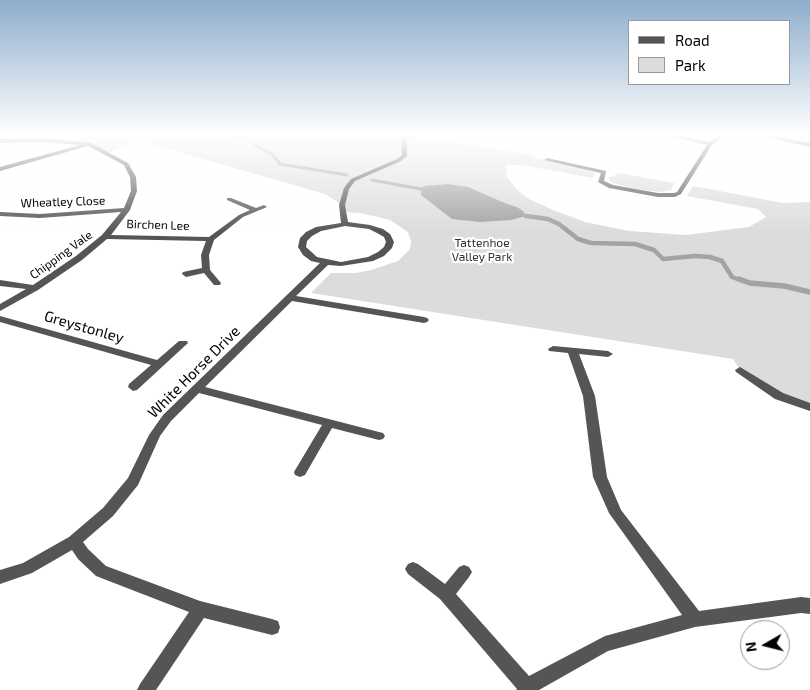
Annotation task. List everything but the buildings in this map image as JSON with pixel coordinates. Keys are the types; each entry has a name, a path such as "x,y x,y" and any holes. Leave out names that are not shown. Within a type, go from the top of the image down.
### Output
{"street":[{"name":"Chipping Vale","path":"0,308 35,288 79,258 105,237 127,210 134,192 133,177 128,167"},
{"path":"345,224 342,205 346,189 353,180 382,167"},
{"path":"581,167 604,172 601,182 611,187 658,195 675,195 679,193 695,167"},
{"path":"229,199 256,210"},
{"name":"Birchen Lee","path":"206,270 205,255 211,239 241,216 264,207"},
{"name":"Wheatley Close","path":"0,214 40,216 127,210"},
{"path":"345,224 380,230 387,236 390,242 388,248 381,254 356,263 326,262 314,259 302,247 303,240 309,234 319,229 345,224"},
{"name":"Birchen Lee","path":"105,237 211,239"},
{"name":"White Horse Drive","path":"0,577 27,568 74,542 108,512 134,481 155,435 167,418 292,298 326,262"},
{"path":"186,274 206,270 217,283"},
{"path":"0,283 35,288"},
{"path":"292,298 424,320"},
{"path":"382,325 389,314"},
{"name":"Greystonley","path":"0,319 159,364"},
{"path":"133,387 183,343"},
{"path":"553,349 608,354"},
{"path":"573,352 589,396 600,478 616,513 695,618"},
{"path":"740,370 779,396 810,407"},
{"path":"197,389 379,436"},
{"path":"300,472 329,424"},
{"path":"74,542 83,554 101,571 200,609 272,627"},
{"path":"413,569 446,594 526,688 605,644 695,618 801,605 810,606"},
{"path":"446,594 464,572"},
{"path":"146,690 200,609"}],"green space":[{"name":"Tattenhoe Valley Park","path":"232,167 507,167 506,175 516,189 529,199 553,210 585,222 629,231 686,235 749,227 766,217 758,209 687,196 693,186 783,203 810,202 810,407 797,404 740,370 733,359 311,293 331,273 356,273 371,270 398,261 410,249 411,241 408,232 390,220 360,213 343,212 342,205 325,194"},
{"name":"Tattenhoe Valley Park","path":"534,167 578,167 595,173 593,178"},
{"path":"620,173 674,183 671,190 659,192 612,183 608,178"}],"shaded area":[{"path":"448,184 468,187 517,207 526,216 511,220 480,222 452,219 421,195 421,189 424,186"}],"waterway":[{"path":"299,167 347,175"},
{"path":"372,180 421,189"},
{"path":"526,216 548,219 559,224 578,239 591,243 635,244 654,250 663,259 695,256 710,257 722,261 732,277 743,281"},
{"path":"739,279 750,283 784,286 810,292"}]}
